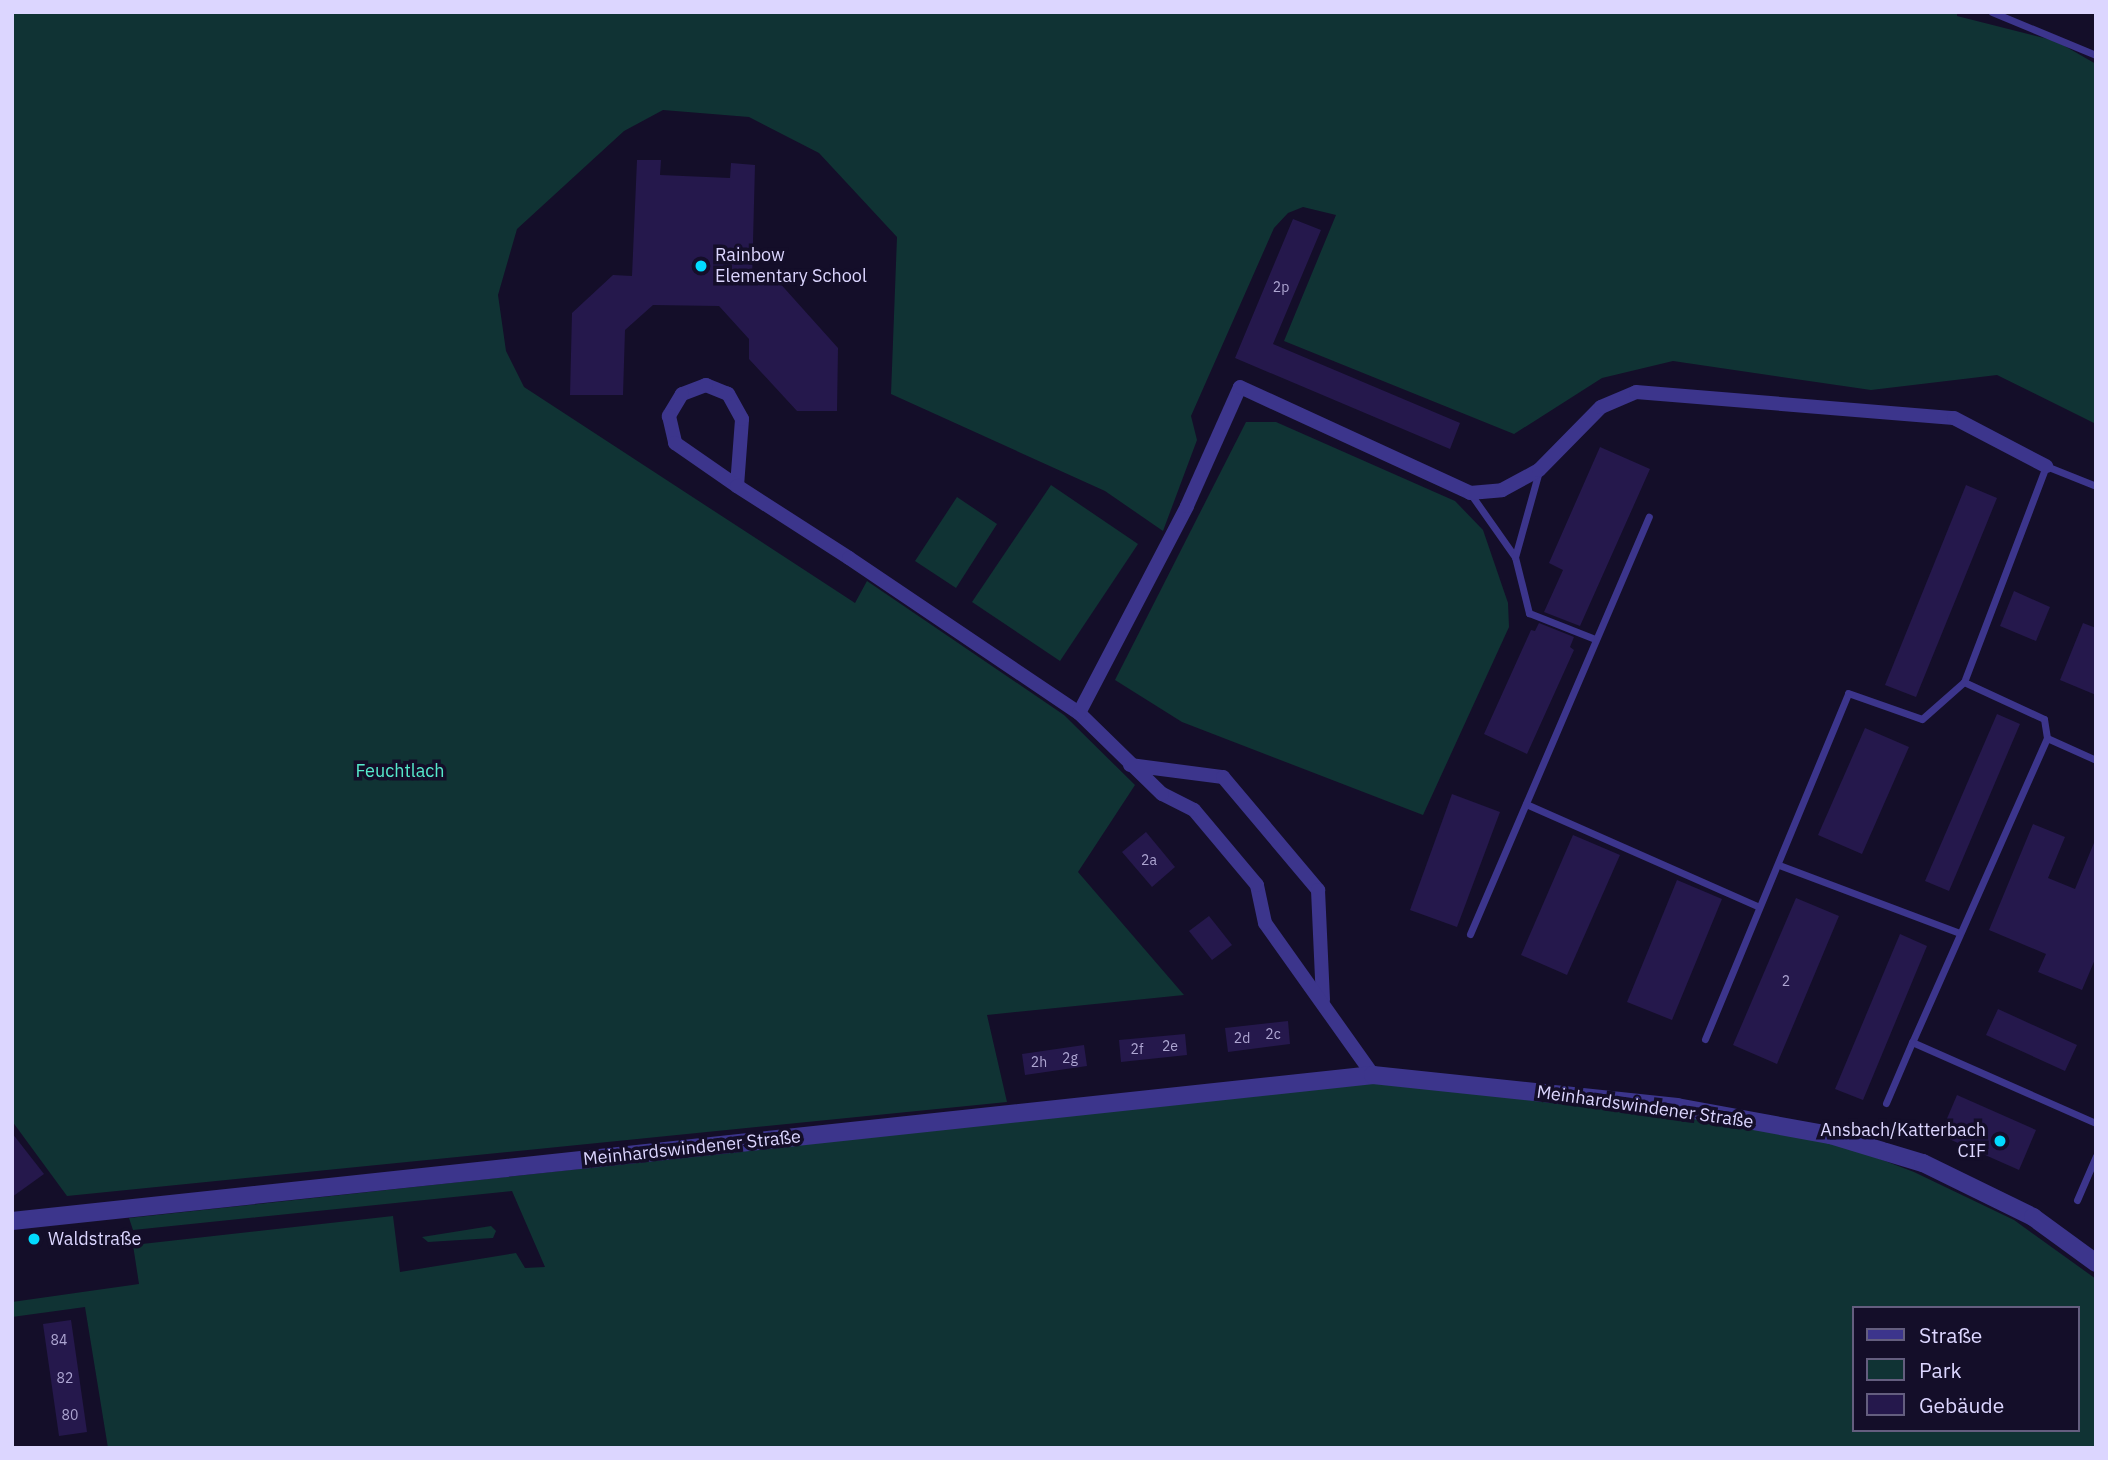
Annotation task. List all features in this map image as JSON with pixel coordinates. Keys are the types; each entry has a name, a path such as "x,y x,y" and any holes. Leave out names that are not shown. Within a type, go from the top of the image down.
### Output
{"street":[{"path":"737,486 742,418 728,394 706,385 681,394 669,416 675,443 737,486 1079,713 1129,765 1162,794 1194,810 1257,885 1265,923 1324,1002 1373,1075"},
{"path":"1079,713 1187,506 1240,387 1470,493 1502,490 1539,470 1601,407 1636,392 1954,418 2046,466"},
{"path":"1129,765 1223,777 1318,890 1324,1002"},
{"name":"Meinhardswindener Straße","path":"12,1221 1373,1075 1677,1107 1830,1135 1923,1163 2033,1217 2096,1263"}],"lane":[{"path":"1992,12 2096,55"},
{"path":"1705,1039 1757,906 1779,865 1848,693 1922,719 1964,682 2046,466 2096,486"},
{"path":"1515,557 1539,470"},
{"path":"1470,493 1515,557 1530,613 1595,639"},
{"path":"1471,934 1649,517"},
{"path":"1886,1103 2047,738 2044,719 1964,682"},
{"path":"2047,738 2096,760"},
{"path":"1526,804 1757,906"},
{"path":"1779,865 1961,933"},
{"path":"1912,1042 2096,1123"},
{"path":"2077,1200 2096,1156"}],"green space":[{"name":"Feuchtlach","path":"12,12 1957,12 1957,16 2056,41 2096,64 2096,424 1997,375 1871,390 1673,361 1602,378 1514,434 1284,341 1336,215 1303,207 1288,213 1274,228 1191,416 1197,440 1163,531 1105,491 891,394 897,237 819,153 749,117 663,110 624,131 517,229 498,295 506,351 524,387 855,603 867,581 1064,715 1135,785 1078,872 1184,995 987,1015 1007,1102 67,1196 12,1121"},
{"path":"1246,422 1276,422 1455,501 1483,530 1508,603 1509,627 1423,815 1182,722 1115,680"},
{"path":"1051,485 1138,544 1060,661 972,602"},
{"path":"957,497 997,524 956,588 915,561"},
{"path":"1378,1082 1681,1112 1827,1139 1914,1172 2014,1220 2096,1279 2096,1448 108,1448 85,1307 12,1317 12,1302 139,1284 133,1245 393,1216 400,1272 516,1253 525,1268 545,1267 512,1191 133,1230 129,1218"},
{"path":"491,1226 496,1231 493,1238 428,1242 422,1237"}],"building":[{"path":"637,160 661,160 660,175 730,178 731,163 755,165 752,280 777,280 838,348 837,411 797,411 749,359 749,339 719,306 653,305 625,330 623,395 570,395 572,313 613,275 632,276"},
{"path":"1293,219 1321,230 1273,344 1460,423 1450,449 1235,358"},
{"path":"1600,447 1650,469 1580,626 1544,612 1563,570 1549,563"},
{"path":"1966,485 1997,498 1916,697 1885,685"},
{"path":"2014,591 2050,607 2036,641 2000,626"},
{"path":"1539,623 1574,637 1570,647 1574,650 1527,754 1484,734 1531,630 1535,631"},
{"path":"2083,623 2096,628 2096,695 2060,680"},
{"path":"1997,714 2020,724 1949,891 1925,881"},
{"path":"1865,728 1909,747 1862,854 1818,835"},
{"path":"1452,794 1500,812 1457,927 1410,910"},
{"path":"2033,824 2065,837 2048,878 2075,889 2096,838 2096,957 2082,990 2038,972 2046,954 1989,930"},
{"path":"1146,832 1175,867 1152,887 1122,852"},
{"path":"1573,835 1620,855 1567,975 1521,955"},
{"path":"1677,880 1722,899 1672,1020 1627,1002"},
{"path":"1796,898 1839,916 1777,1064 1733,1045"},
{"path":"1209,916 1232,945 1212,960 1189,931"},
{"path":"1900,934 1927,946 1863,1100 1835,1089"},
{"path":"1998,1009 2077,1045 2065,1071 1986,1035"},
{"path":"1288,1021 1290,1044 1228,1052 1225,1028"},
{"path":"1185,1034 1187,1055 1121,1062 1119,1040"},
{"path":"1084,1045 1087,1066 1025,1075 1022,1054"},
{"path":"1957,1095 2036,1130 2019,1170 1940,1135"},
{"path":"12,1133 44,1174 12,1197"},
{"path":"71,1320 87,1432 59,1436 43,1324"}],"place":[{"name":"Rainbow Elementary School","path":"701,266"},
{"name":"Ansbach/Katterbach CIF","path":"2000,1141"},
{"name":"Waldstraße","path":"34,1239"}]}
